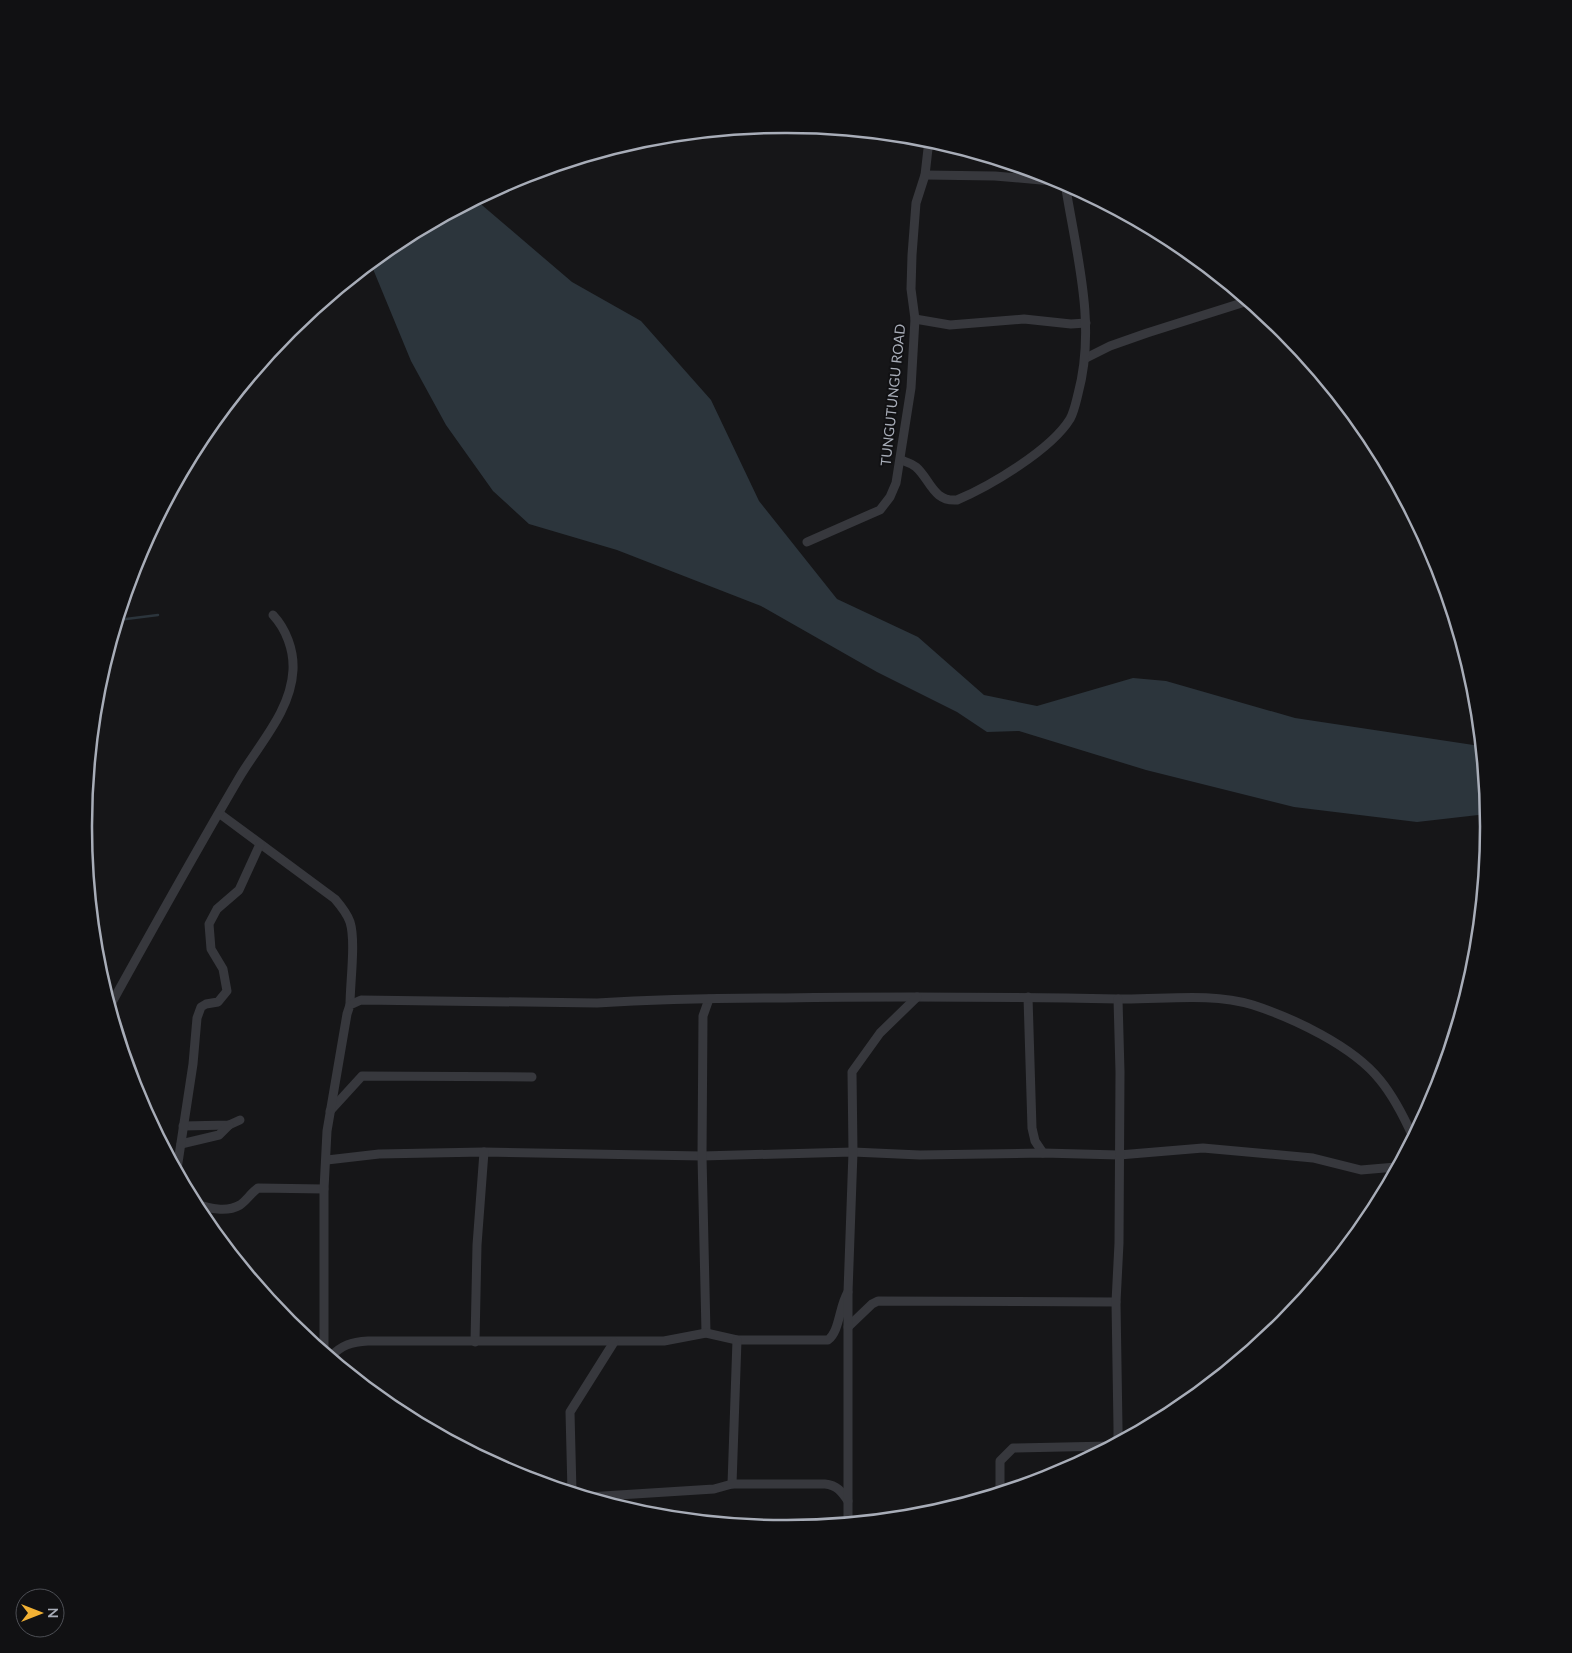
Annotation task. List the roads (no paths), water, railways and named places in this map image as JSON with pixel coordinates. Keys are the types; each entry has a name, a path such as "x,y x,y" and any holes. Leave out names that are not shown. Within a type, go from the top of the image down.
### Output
{"street":[{"name":"TUNGUTUNGU ROAD","path":"807,542 880,510 890,497 896,483 911,388 915,319 911,289 916,203 925,175 928,148"},
{"path":"925,175 995,176 1034,179"},
{"path":"901,460 917,468 943,499 956,500 973,494 1011,472 1065,426 1075,407 1086,358 1084,294 1066,193"},
{"path":"1086,358 1110,346 1241,303"},
{"path":"915,319 950,325 1024,319 1071,324 1086,323"},
{"path":"114,999 239,778 276,720 284,703 293,671 292,655 283,626 273,614"},
{"path":"220,814 335,899 346,912 351,923 350,1004 327,1131 324,1189 324,1343"},
{"path":"178,1160 197,1018 201,1007 218,1002 227,991 223,969 211,949 209,924 218,909 239,890 260,844"},
{"path":"350,1004 361,1000 391,999 596,1003 709,998 917,997 1198,998 1238,1002 1296,1022 1361,1062 1380,1080 1402,1114 1410,1130"},
{"path":"848,1517 848,1292 853,1152 852,1072 880,1033 917,997"},
{"path":"1028,997 1032,1128 1035,1142 1043,1153"},
{"path":"706,1333 702,1156 703,1016 709,998"},
{"path":"1118,999 1119,1243 1116,1302 1118,1435"},
{"path":"330,1112 362,1076 532,1077"},
{"path":"183,1126 229,1124 240,1120"},
{"path":"181,1144 219,1135 229,1124"},
{"path":"327,1160 379,1154 484,1152 702,1156 853,1152 920,1155 1043,1153 1119,1155 1203,1148 1313,1158 1361,1170 1390,1168"},
{"path":"474,1342 477,1245 484,1152"},
{"path":"206,1207 227,1210 241,1205 258,1188 324,1189"},
{"path":"334,1352 340,1347 350,1343 664,1341 706,1333 737,1340 828,1340 834,1333 840,1308 848,1292"},
{"path":"848,1327 872,1304 878,1301 1116,1302"},
{"path":"732,1484 737,1340"},
{"path":"572,1486 570,1412 614,1342"},
{"path":"1000,1486 1000,1460 1013,1448 1096,1446"},
{"path":"604,1495 714,1489 732,1484 830,1484 840,1490 849,1502"}],"waterway":[{"path":"124,619 158,615"}]}
